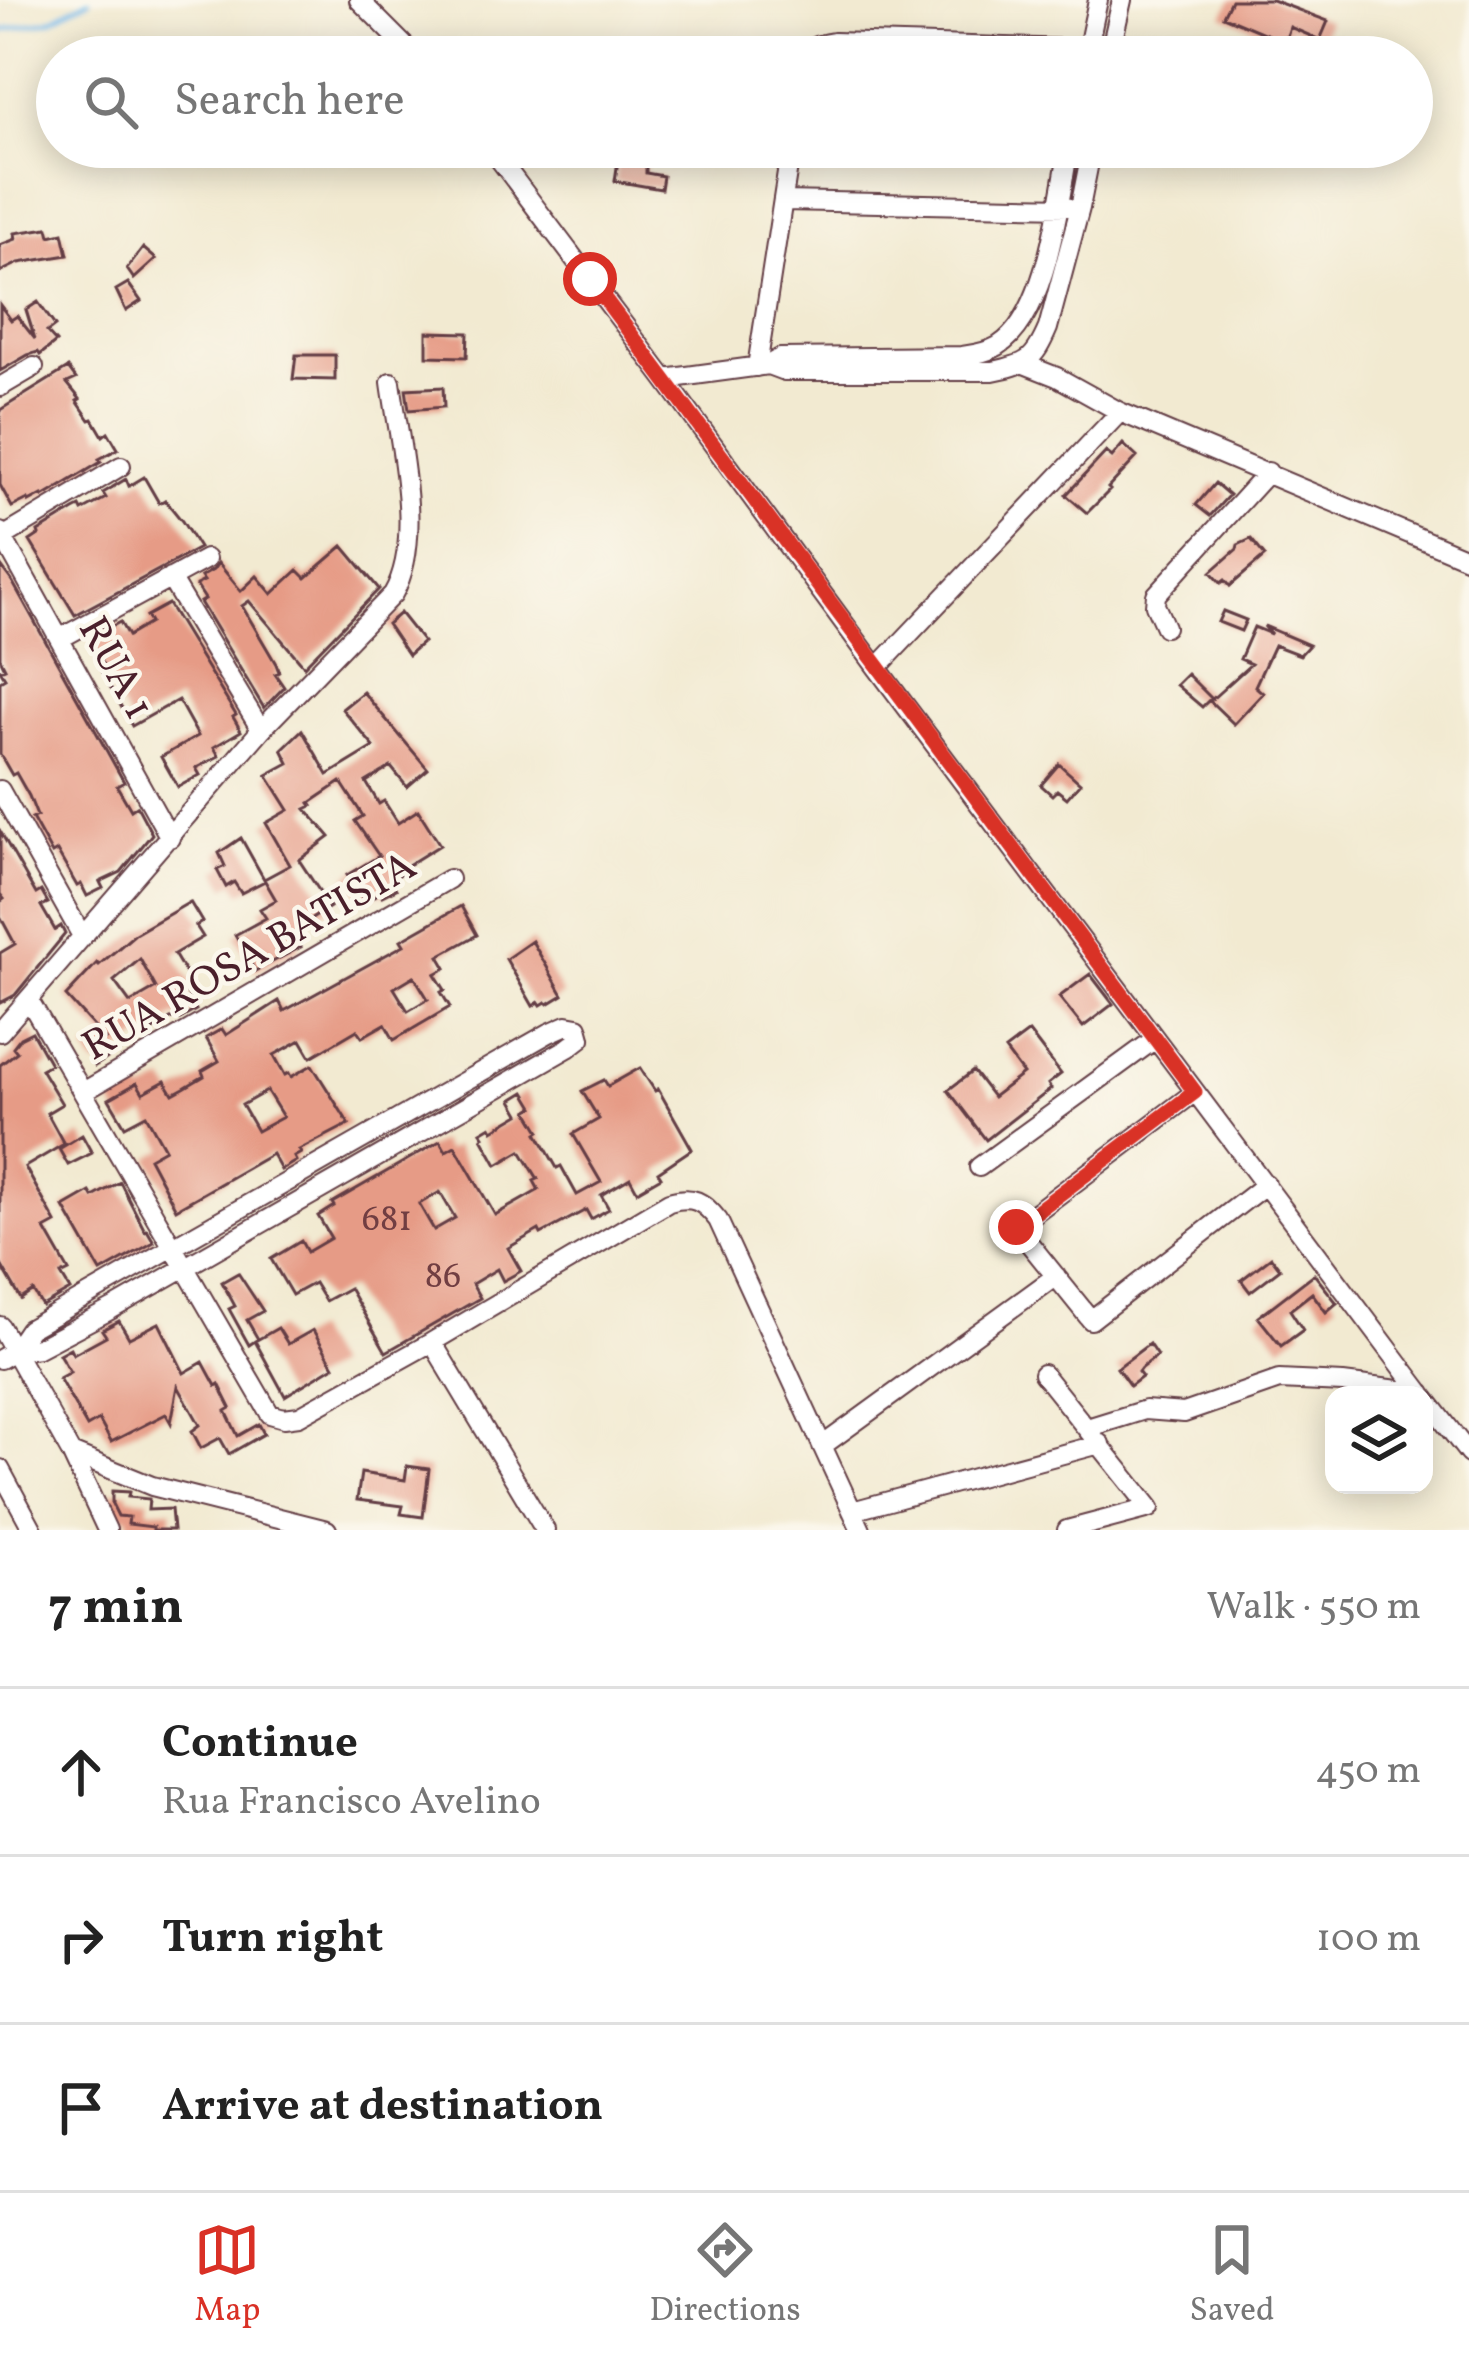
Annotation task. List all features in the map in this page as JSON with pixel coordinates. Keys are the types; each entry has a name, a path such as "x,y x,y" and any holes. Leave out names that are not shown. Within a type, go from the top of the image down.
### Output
{"street":[{"path":"359,0 395,36"},
{"path":"1090,36 1098,0"},
{"path":"1114,36 1122,0"},
{"path":"506,168 1416,1386"},
{"path":"762,366 788,168"},
{"path":"665,379 762,366 780,358 962,356 999,345 1024,320 1037,294 1065,168"},
{"path":"1024,364 1041,345 1048,328 1088,168"},
{"path":"784,200 1080,208"},
{"path":"1024,320 1057,376"},
{"path":"762,366 784,371 969,371 1024,364 1057,376 1120,412 1469,559"},
{"path":"0,386 34,368"},
{"path":"0,1032 261,730 393,594 407,560 409,531 391,382"},
{"path":"877,668 1120,412"},
{"path":"1,534 121,466"},
{"path":"1165,627 1156,596 1268,472"},
{"name":"RUA 1","path":"1,534 170,838"},
{"path":"62,638 206,559"},
{"path":"170,578 261,730"},
{"path":"0,790 82,936"},
{"name":"RUA ROSA BATISTA","path":"83,1092 448,879"},
{"path":"28,1000 266,1408 277,1417 299,1416 669,1202 691,1198 718,1220 861,1530"},
{"path":"567,1025 578,1028 580,1038 568,1048 38,1348 7,1355 28,1329 549,1033 567,1025"},
{"path":"979,1167 1155,1039"},
{"path":"1195,1092 1016,1227 1091,1320 1266,1184"},
{"path":"375,1132 386,1152"},
{"path":"822,1446 1056,1276"},
{"path":"0,1326 7,1355 71,1453 107,1530"},
{"path":"432,1342 545,1530"},
{"path":"1043,1375 1150,1508 1067,1530"},
{"path":"1087,1428 1145,1410 1184,1413 1279,1380 1363,1386"},
{"path":"1433,1408 1469,1454"},
{"path":"852,1511 1100,1444"},
{"path":"71,1453 152,1486 327,1530"},
{"path":"0,1469 33,1530"}],"building":[{"path":"1231,0 1272,0 1328,21 1322,36 1290,27 1287,36 1271,36 1223,16"},
{"path":"617,168 646,168 646,173 663,176 661,189 615,181"},
{"path":"48,228 50,236 63,233 68,255 19,263 0,272 0,245 16,239 15,233"},
{"path":"143,248 156,259 134,279 127,269"},
{"path":"128,283 141,301 126,311 116,290"},
{"path":"38,302 55,326 47,332 56,342 40,355 28,355 0,371 0,305 11,320 17,316 35,339 26,310"},
{"path":"427,332 468,333 467,357 427,356"},
{"path":"296,355 335,355 335,380 293,379"},
{"path":"68,368 76,379 67,383 77,401 118,449 43,497 12,507 0,485 0,410"},
{"path":"443,387 444,407 409,410 406,389"},
{"path":"1123,444 1137,457 1087,513 1066,495 1106,452 1112,457"},
{"path":"144,477 159,503 165,500 199,548 75,615 30,541 74,510 80,507 82,511 106,498 103,493 126,479 129,486"},
{"path":"1215,483 1229,495 1210,516 1196,505"},
{"path":"1251,539 1265,556 1230,586 1225,580 1221,583 1211,572 1238,545"},
{"path":"343,546 379,589 304,666 249,601 242,606 284,687 264,708 200,602 205,599 196,585 218,563 241,591 257,576 272,594 298,570 306,578"},
{"path":"0,565 124,782 117,786 131,810 137,806 152,834 121,872 100,882 103,888 87,896 57,851 52,854 32,818 37,816 29,796 0,754 0,681 5,678 0,670 5,668 0,658"},
{"path":"168,604 236,715 241,731 214,747 219,756 196,768 200,775 178,787 161,757 198,736 178,700 132,726 99,667 103,665 90,638 120,622 128,636 150,623 146,616"},
{"path":"1223,611 1246,620 1241,631 1218,622"},
{"path":"400,613 423,642 408,655 387,624"},
{"path":"1264,626 1309,645 1300,655 1274,645 1255,686 1263,693 1234,724 1210,701 1251,664 1240,659 1254,627 1271,634"},
{"path":"1187,674 1211,698 1202,707 1176,685"},
{"path":"363,692 428,769 407,787 391,767 366,782 398,823 418,810 440,845 400,870 391,880 396,889 365,902 347,875 379,856 355,821 363,816 341,782 310,803 306,809 330,837 299,860 330,907 294,935 301,947 255,971 235,935 266,918 260,909 276,900 265,881 241,893 234,882 226,887 217,870 225,866 219,853 241,838 264,879 290,865 266,823 289,810 267,775 289,763 282,749 302,730 328,775 374,747 342,709"},
{"path":"1059,764 1080,783 1067,798 1057,790 1052,795 1041,785"},
{"path":"0,831 36,894 41,891 48,903 41,906 55,930 61,926 65,934 15,995 0,1003 0,953 15,944 0,916 4,899 0,894"},
{"path":"190,902 202,922 196,926 203,937 174,954 193,986 186,990 196,1010 180,1019 177,1015 95,1066 85,1050 105,1039 66,996 97,963","holes":["140,959 156,988 130,1003 114,981"]},
{"path":"461,906 477,935 439,956 446,968 435,974 450,1007 394,1040 385,1024 362,1037 357,1030 311,1057 301,1040 274,1055 291,1077 312,1065 349,1124 299,1150 296,1161 281,1170 272,1154 176,1209 149,1158 165,1149 146,1115 125,1126 109,1099 137,1083 143,1093 165,1081 173,1094 219,1061 206,1038 222,1029 226,1035 279,1001 284,1011 404,945 401,940","holes":["414,976 428,999 408,1011 394,988","267,1091 283,1117 257,1131 242,1105"]},
{"path":"532,941 563,995 533,1006 506,959"},
{"path":"1090,974 1113,1004 1083,1027 1059,997"},
{"path":"32,1032 50,1064 41,1069 62,1104 47,1113 64,1144 25,1167 56,1223 45,1229 69,1271 61,1275 70,1290 42,1306 33,1291 21,1299 0,1263 0,1065 17,1052 13,1047 20,1038"},
{"path":"1029,1032 1061,1074 1048,1084 1051,1089 986,1140 948,1090 973,1071 993,1097 1023,1074 1005,1050"},
{"path":"640,1068 658,1089 692,1149 637,1191 630,1178 601,1195 609,1209 591,1219 586,1210 508,1248 521,1271 503,1281 497,1269 472,1284 480,1298 386,1352 349,1288 325,1301 314,1283 292,1295 271,1259 301,1241 307,1252 331,1238 318,1216 332,1203 440,1141 446,1151 455,1146 495,1215 539,1190 534,1181 538,1179 521,1151 497,1165 481,1132 520,1114 512,1100 525,1092 534,1107 528,1111 537,1133 577,1195 601,1182 573,1134 599,1119 582,1091 604,1080 608,1086","holes":["440,1192 455,1218 434,1230 419,1204"]},
{"path":"82,1135 92,1153 68,1165 59,1149"},
{"path":"120,1182 154,1242 101,1272 64,1207"},
{"path":"1271,1257 1280,1269 1250,1292 1241,1280"},
{"path":"238,1273 263,1311 247,1320 258,1339 249,1345 229,1309 235,1306 222,1282"},
{"path":"1314,1274 1337,1303 1326,1312 1312,1293 1290,1310 1303,1330 1281,1346 1258,1317"},
{"path":"119,1321 129,1338 159,1323 184,1373 203,1362 216,1386 219,1384 238,1436 259,1424 264,1434 229,1454 220,1438 201,1448 192,1431 200,1425 178,1386 171,1423 166,1414 111,1442 99,1420 87,1427 59,1378 70,1372 59,1354 70,1348 73,1354 106,1336 102,1330"},
{"path":"278,1328 288,1344 313,1330 334,1366 285,1396 255,1341"},
{"path":"1149,1344 1157,1356 1141,1368 1142,1377 1130,1386 1117,1368"},
{"path":"407,1466 429,1469 423,1517 401,1514 403,1506 357,1500 361,1473 405,1480"},
{"path":"112,1491 149,1499 148,1510 171,1509 173,1530 128,1524 129,1517 118,1516 112,1504"}],"waterway":[{"path":"0,31 51,20 89,0"}],"route":[{"path":"590,279 1195,1092 1016,1227"}]}
